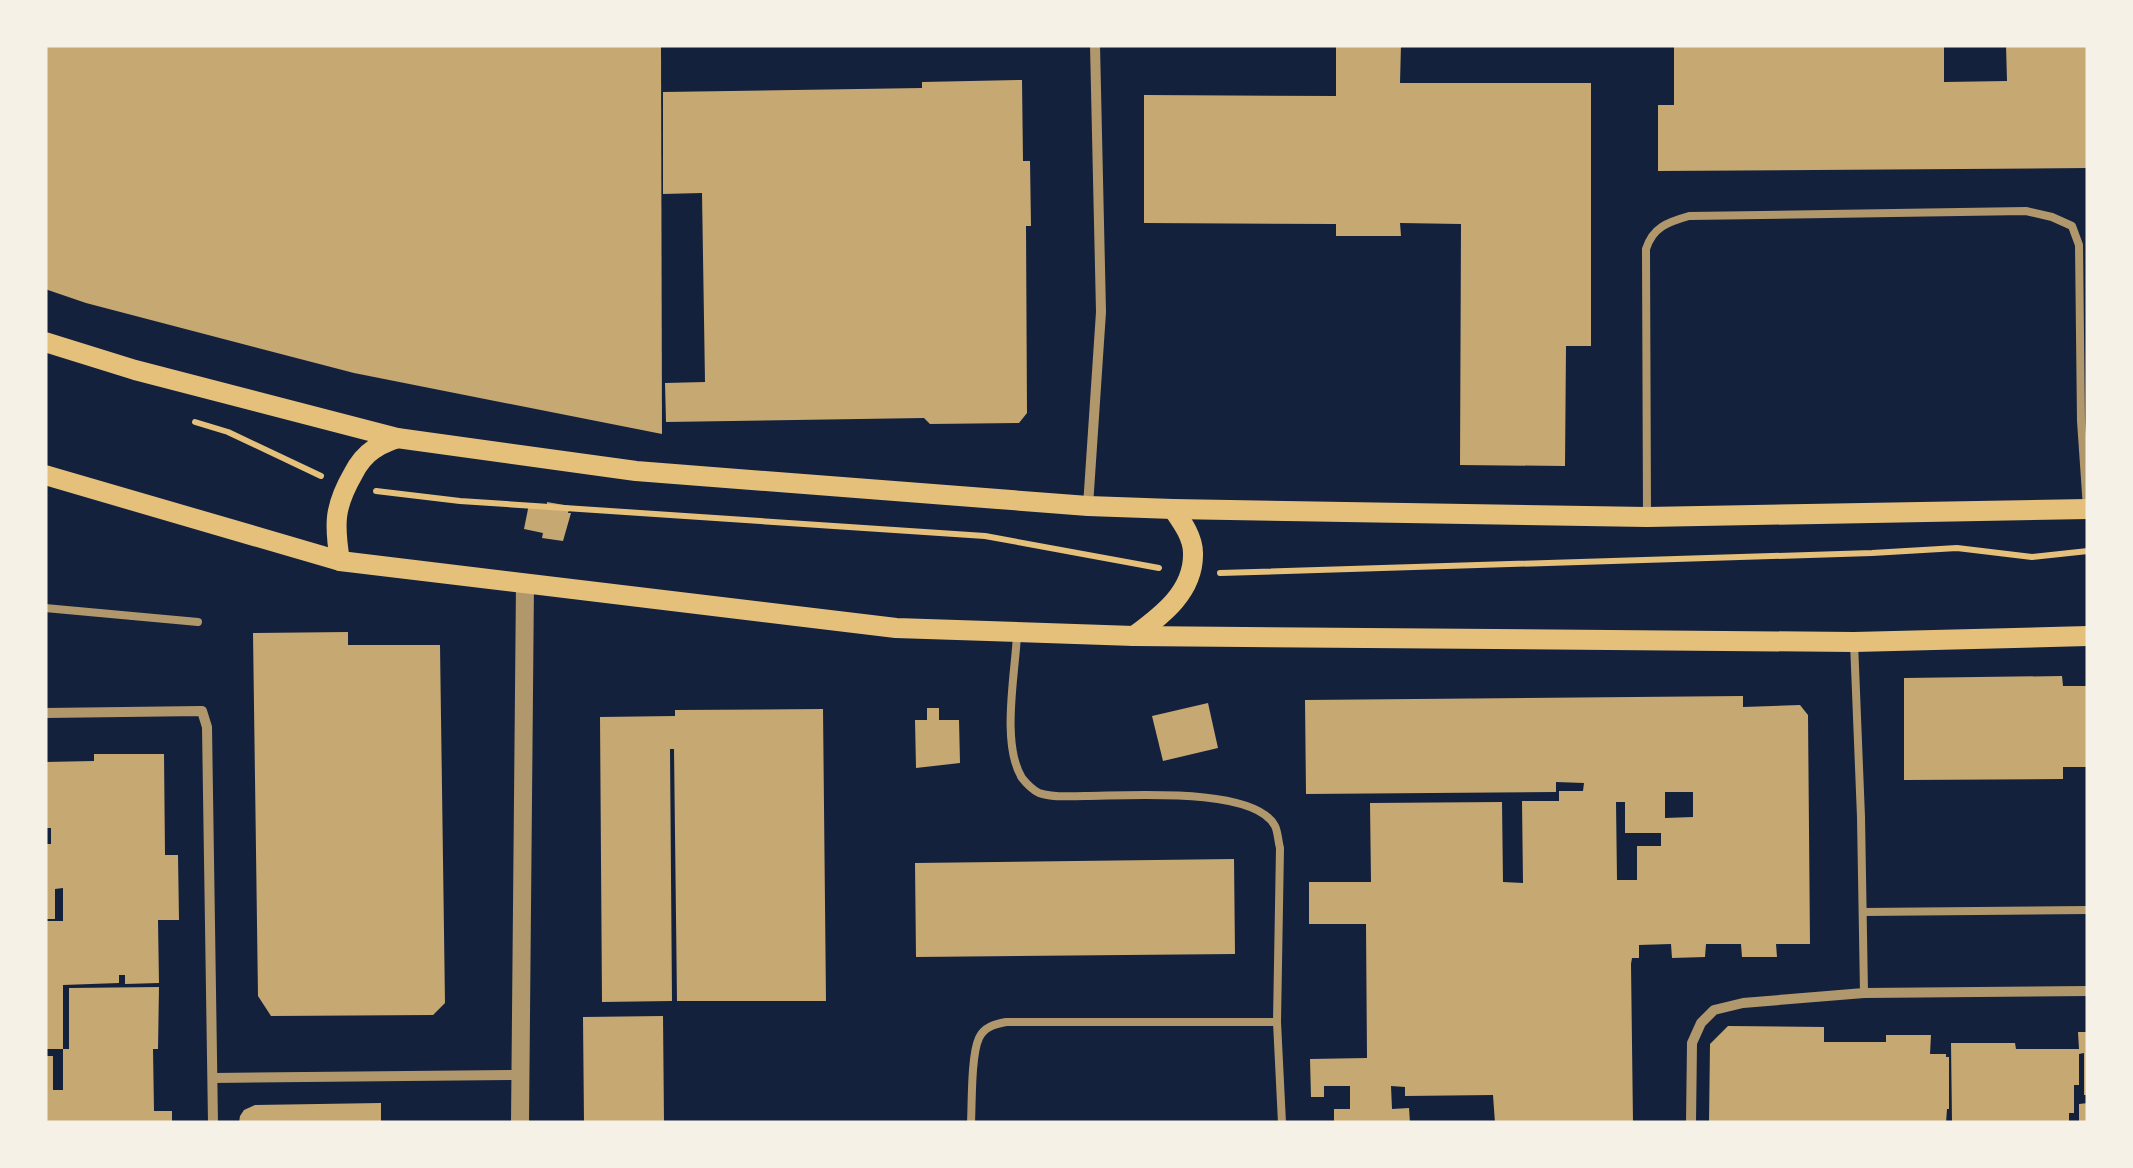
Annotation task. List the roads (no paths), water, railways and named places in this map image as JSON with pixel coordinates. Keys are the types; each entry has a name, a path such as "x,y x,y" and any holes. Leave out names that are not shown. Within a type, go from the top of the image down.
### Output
{"main road":[{"path":"45,342 135,370 397,438 636,471 1088,506 1173,509 1646,517 2088,510"},
{"path":"340,561 336,508 345,488 359,463 374,449 397,438"},
{"path":"45,474 340,561 896,628 1134,636 1854,642 2088,636"},
{"path":"1134,636 1176,601 1190,574 1193,552 1188,533 1173,509"}],"street":[{"path":"1088,506 1101,312 1095,45"},
{"path":"520,1123 525,583"},
{"path":"45,713 202,711 208,728 212,1123"},
{"path":"1691,1123 1692,1043 1701,1023 1714,1010 1743,1003 1864,993 2088,991"},
{"path":"213,1078 519,1075"}],"lane":[{"path":"1646,517 1646,249 1657,228 1689,216 2026,211 2052,216 2072,226 2079,244 2080,420 2088,510"},
{"path":"45,608 198,622"},
{"path":"1018,633 1011,727 1015,763 1024,782 1038,793 1224,799 1262,811 1274,826 1280,848 1277,1022 1282,1123"},
{"path":"1854,642 1864,993"},
{"path":"1863,912 2088,910"},
{"path":"972,1123 979,1038 994,1024 1277,1022"}]}
